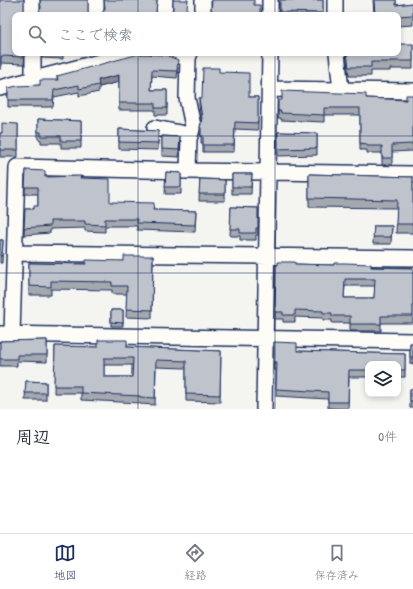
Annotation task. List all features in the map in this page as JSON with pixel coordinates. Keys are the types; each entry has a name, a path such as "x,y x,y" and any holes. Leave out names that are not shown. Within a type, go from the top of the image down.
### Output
{"street":[{"path":"32,0 32,12"},
{"path":"96,0 96,12"},
{"path":"164,12 165,0"},
{"path":"203,0 203,12"},
{"path":"270,0 270,12"},
{"path":"335,0 335,12"},
{"path":"33,56 33,80"},
{"path":"0,88 33,80 97,58 112,56"},
{"path":"188,171 190,135 193,126 187,98 189,56"},
{"path":"264,409 270,56"},
{"path":"337,56 341,90"},
{"path":"270,89 413,91"},
{"path":"155,128 190,135"},
{"path":"413,174 17,167 15,253 6,334 413,341"},
{"path":"15,253 413,258"}],"building":[{"path":"0,0 24,0 24,12 12,12 12,56 24,57 1,56 0,62"},
{"path":"40,0 88,0 88,12 39,12 41,8"},
{"path":"104,0 157,0 156,12 103,12 105,8"},
{"path":"173,0 188,0 186,12 171,12 173,9"},
{"path":"212,0 254,0 254,5 260,5 260,12 211,12"},
{"path":"280,0 323,0 323,12 280,12"},
{"path":"374,0 396,0 396,5 413,3 413,15 401,16 401,12 375,12"},
{"path":"401,44 413,44 413,61 371,62 371,67 349,67 347,56 401,56"},
{"path":"132,56 168,56 178,60 177,71 152,70 151,90 167,90 167,108 155,108 155,103 119,103 119,75 98,80 99,85 79,89 79,85 54,90 53,100 8,100 8,88 40,85 40,80 58,80 57,76"},
{"path":"203,68 219,68 219,72 249,73 249,97 258,97 258,123 235,122 234,145 203,145 203,136 201,136 200,128 202,118 199,98 202,98"},
{"path":"282,91 366,94 366,98 406,100 406,95 413,95 413,144 392,145 392,158 382,158 382,146 367,146 367,144 360,143 360,108 324,108 324,115 281,113 281,111 278,111 278,100 282,100"},
{"path":"38,119 81,121 81,141 61,141 61,136 41,136 41,132 38,132"},
{"path":"2,123 18,124 18,150 0,150 0,133 2,133"},
{"path":"119,129 158,131 158,143 119,142"},
{"path":"278,132 317,133 317,148 278,149"},
{"path":"162,136 180,137 179,150 162,149"},
{"path":"26,170 45,171 45,177 81,176 80,178 110,179 110,202 154,203 153,210 196,211 195,225 137,223 137,219 105,219 105,225 85,224 85,221 50,221 50,226 24,228 25,209 34,209 34,206 38,206 38,187 25,187"},
{"path":"166,172 181,173 181,187 165,187"},
{"path":"232,174 252,174 251,187 232,187"},
{"path":"309,174 413,177 413,224 396,224 397,200 309,198"},
{"path":"200,179 225,180 225,194 199,194"},
{"path":"231,207 258,208 258,228 256,228 256,233 240,233 240,229 230,229"},
{"path":"374,226 392,226 391,237 373,237"},
{"path":"0,240 3,240 2,256 0,256"},
{"path":"124,256 153,256 152,310 126,309 127,286 112,286 112,282 51,281 51,287 29,286 29,263 86,264 86,260 124,261"},
{"path":"278,262 334,265 334,263 345,263 371,264 371,267 413,268 413,316 381,316 381,324 350,324 350,316 332,316 332,313 323,313 323,311 295,310 295,315 283,315 283,312 275,312 276,265 278,265","holes":["345,279 375,279 374,298 344,298"]},
{"path":"111,310 123,310 123,323 111,322"},
{"path":"47,340 47,355 17,355 17,359 0,359 0,341"},
{"path":"98,340 127,340 127,347 221,351 220,395 186,394 186,361 156,360 155,398 81,393 81,386 54,386 55,346 98,347","holes":["104,358 133,358 132,377 104,377"]},
{"path":"274,342 297,343 297,351 405,354 405,370 401,370 401,361 365,361 365,370 349,370 348,402 328,402 328,392 276,389 277,362 274,362"},
{"path":"410,343 413,343 413,357 410,357"},
{"path":"26,381 46,382 46,393 25,393"},
{"path":"410,389 413,389 413,401 410,401"}]}
